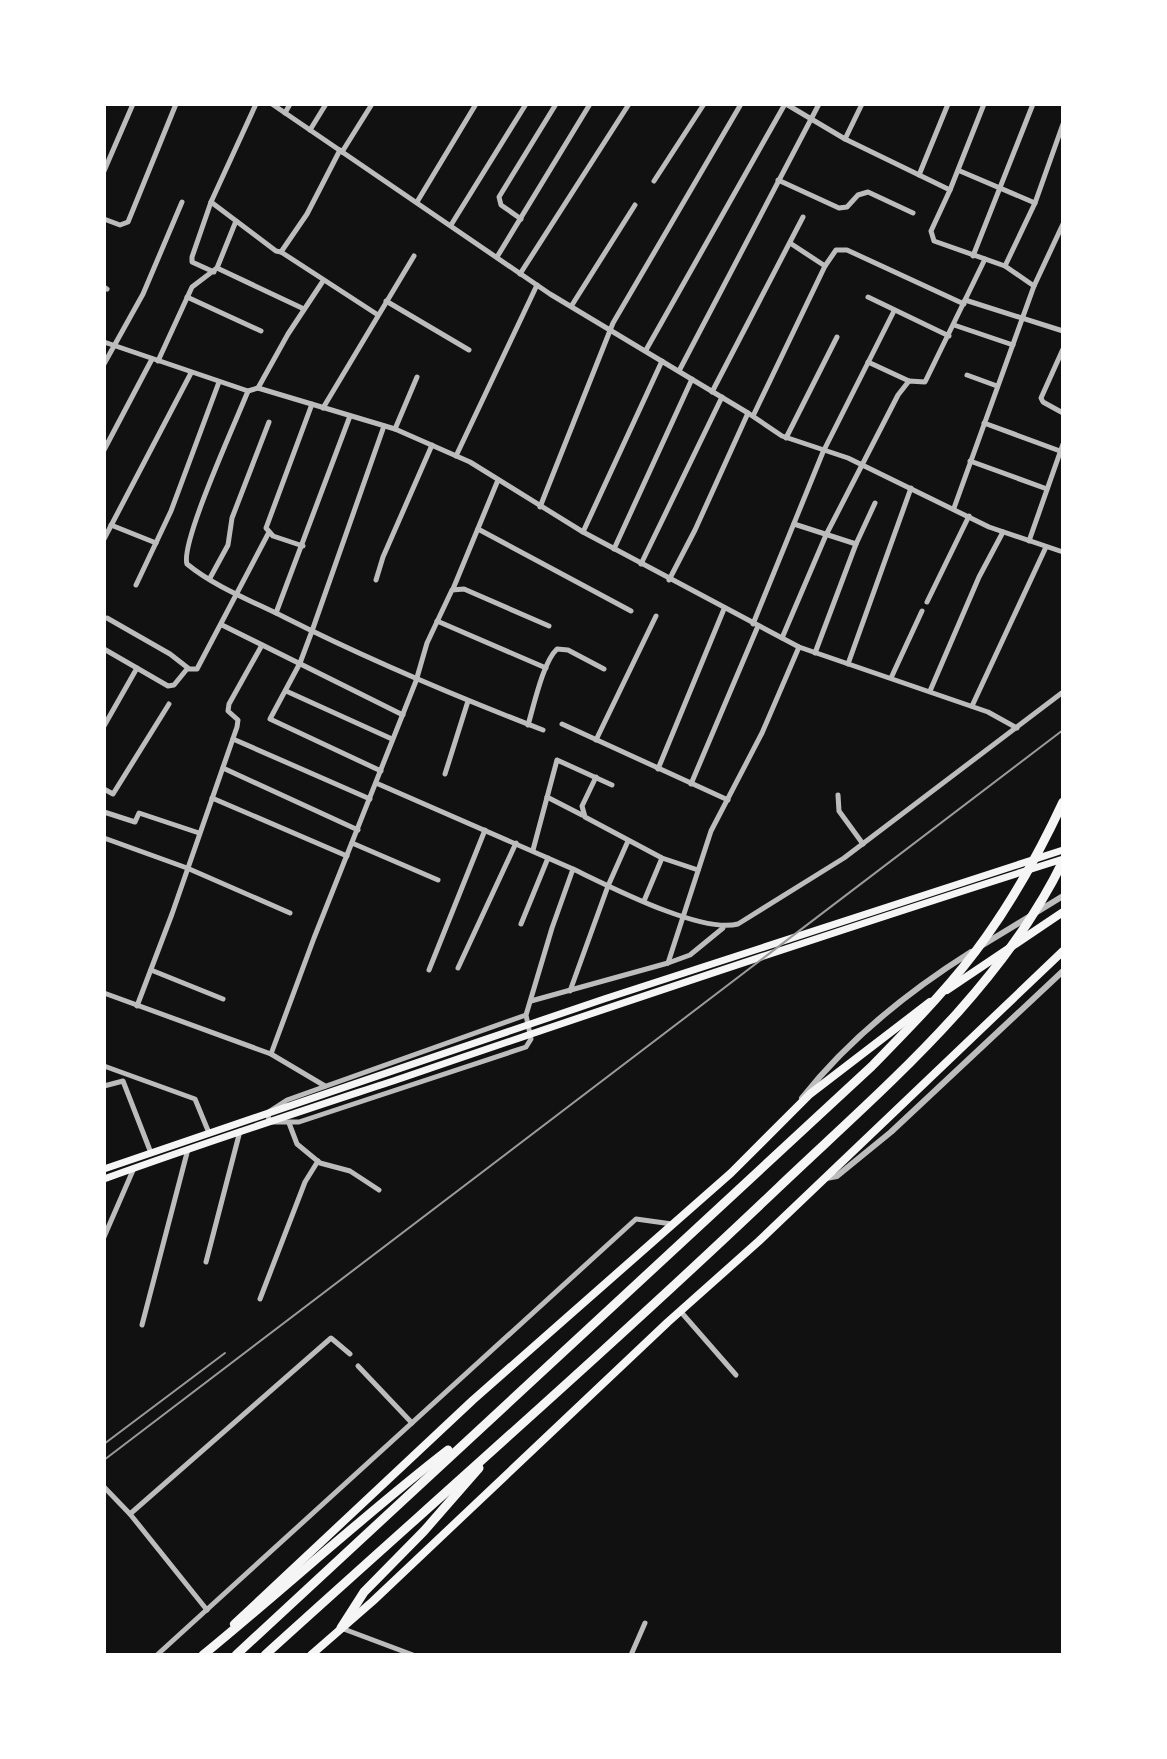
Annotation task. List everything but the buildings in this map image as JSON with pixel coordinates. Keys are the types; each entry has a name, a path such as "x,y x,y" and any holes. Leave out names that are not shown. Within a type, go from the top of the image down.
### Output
{"highway":[{"path":"236,1655 871,1067 920,1016 984,940 1008,905 1063,802"},
{"path":"265,1655 699,1264 890,1082 1001,958 1029,921 1063,860"},
{"path":"202,1655 473,1400 731,1173 810,1094 885,1034 1063,912"},
{"path":"311,1655 681,1312 1063,951"},
{"path":"202,1655 301,1574 388,1496 492,1417"},
{"path":"341,1628 364,1592 424,1531 507,1435"}],"main road":[{"path":"104,1179 270,1122 303,1107 604,999 1063,850"},
{"path":"104,1169 267,1113 303,1107 1063,860"}],"street":[{"path":"104,171 133,104"},
{"path":"104,219 120,225 128,222 176,104"},
{"path":"256,104 211,202 192,262 304,309"},
{"path":"272,104 520,274 786,438 861,465 1003,532 1063,552"},
{"path":"285,113 290,104"},
{"path":"310,130 326,104"},
{"path":"281,252 372,104"},
{"path":"417,202 476,104"},
{"path":"451,225 526,104"},
{"path":"521,219 501,205 499,197 556,104"},
{"path":"497,257 590,104"},
{"path":"520,274 629,104"},
{"path":"654,181 704,104"},
{"path":"540,507 610,329 741,104"},
{"path":"646,351 786,104 845,139 950,190"},
{"path":"679,371 819,104"},
{"path":"845,139 862,104"},
{"path":"919,175 948,104"},
{"path":"984,104 960,171 931,231 934,241 1005,266 1034,286"},
{"path":"973,256 1033,104"},
{"path":"1005,266 1035,203 1063,124"},
{"path":"960,171 1035,203"},
{"path":"778,180 839,208 847,207 858,195 868,192 913,213"},
{"path":"104,364 143,294 182,202"},
{"path":"211,202 276,251 378,315"},
{"path":"572,305 635,205"},
{"path":"712,392 803,217"},
{"path":"104,450 187,297 199,279 215,270 236,221"},
{"path":"954,508 1034,286 1063,224"},
{"path":"790,243 825,266"},
{"path":"669,580 750,414 836,250 847,250 964,302 1063,331"},
{"path":"323,408 414,256"},
{"path":"868,362 909,381 925,382 985,259"},
{"path":"258,388 323,281"},
{"path":"456,456 537,285"},
{"path":"187,297 261,331"},
{"path":"868,297 949,336"},
{"path":"386,301 469,350"},
{"path":"691,784 823,452 894,311"},
{"path":"954,325 1013,345"},
{"path":"786,438 837,337"},
{"path":"104,342 248,391 258,388 395,429 456,456 669,580 799,647 972,706 1017,728"},
{"path":"1063,349 1041,398 1063,413"},
{"path":"583,532 662,361"},
{"path":"104,539 191,373"},
{"path":"967,375 997,386"},
{"path":"395,429 417,377"},
{"path":"614,549 692,379"},
{"path":"782,638 826,535 898,395 909,381"},
{"path":"136,585 171,511 219,382"},
{"path":"248,391 192,532 186,553 187,564 237,594 416,681 543,730"},
{"path":"641,564 722,397"},
{"path":"107,618 170,654 188,668 197,669 268,534 267,520 312,404"},
{"path":"276,613 350,416"},
{"path":"210,578 228,545 232,518 269,422"},
{"path":"984,423 1062,448 1029,541"},
{"path":"381,771 270,719 300,663 384,426"},
{"path":"376,580 432,445"},
{"path":"970,461 1047,489"},
{"path":"271,1054 416,681 427,643 498,480"},
{"path":"848,664 911,488"},
{"path":"815,653 856,544 875,503"},
{"path":"927,602 969,516"},
{"path":"794,524 856,544"},
{"path":"111,525 156,543"},
{"path":"478,529 631,611"},
{"path":"930,691 979,577 1003,532"},
{"path":"268,534 303,546"},
{"path":"972,706 1046,547"},
{"path":"452,590 464,589 549,626"},
{"path":"658,769 724,609"},
{"path":"891,678 922,611"},
{"path":"596,740 656,616"},
{"path":"437,621 546,668"},
{"path":"222,625 403,715"},
{"path":"137,1006 238,723 228,711 229,704 262,645"},
{"path":"668,963 711,831 762,733 799,647"},
{"path":"104,649 170,687 188,668"},
{"path":"528,725 552,653 562,649 604,669"},
{"path":"104,726 137,668"},
{"path":"286,691 392,739"},
{"path":"530,1002 690,955 723,928 738,924 772,905 863,844 1063,692"},
{"path":"445,774 468,701"},
{"path":"104,789 113,794 169,704"},
{"path":"562,724 728,800"},
{"path":"233,739 370,799"},
{"path":"533,850 557,760 612,785"},
{"path":"223,768 358,830"},
{"path":"583,815 582,806 596,777"},
{"path":"376,783 533,850 644,902 723,928"},
{"path":"838,795 839,811 863,844"},
{"path":"547,797 662,858 698,870"},
{"path":"212,798 347,856"},
{"path":"104,812 135,822 139,813 199,833"},
{"path":"429,970 486,830"},
{"path":"104,838 187,868 290,913"},
{"path":"570,991 608,886 628,841"},
{"path":"352,843 438,880"},
{"path":"458,968 516,843"},
{"path":"521,924 548,857"},
{"path":"644,902 662,858"},
{"path":"526,1015 287,1100 267,1113 270,1122 289,1123 322,1115 526,1047 531,1039 526,1015 573,869"},
{"path":"782,1122 824,1070 913,991 1063,896"},
{"path":"151,970 223,999"},
{"path":"823,1179 837,1176 891,1132 1063,971"},
{"path":"104,993 271,1054 325,1086"},
{"path":"104,1066 195,1099 209,1133"},
{"path":"104,1086 123,1081 151,1153"},
{"path":"289,1123 297,1144 318,1161 350,1171 379,1190"},
{"path":"206,1262 240,1130"},
{"path":"142,1325 188,1149"},
{"path":"260,1299 305,1182 318,1161"},
{"path":"104,1237 134,1168"},
{"path":"157,1655 636,1219 673,1224"},
{"path":"681,1312 736,1375"},
{"path":"130,1514 331,1338 350,1354"},
{"path":"358,1366 412,1423"},
{"path":"104,1487 130,1514 207,1610"},
{"path":"631,1655 645,1623"},
{"path":"341,1628 413,1655"}],"railway":[{"path":"104,1460 1063,730"},
{"path":"104,1444 225,1353"}]}
